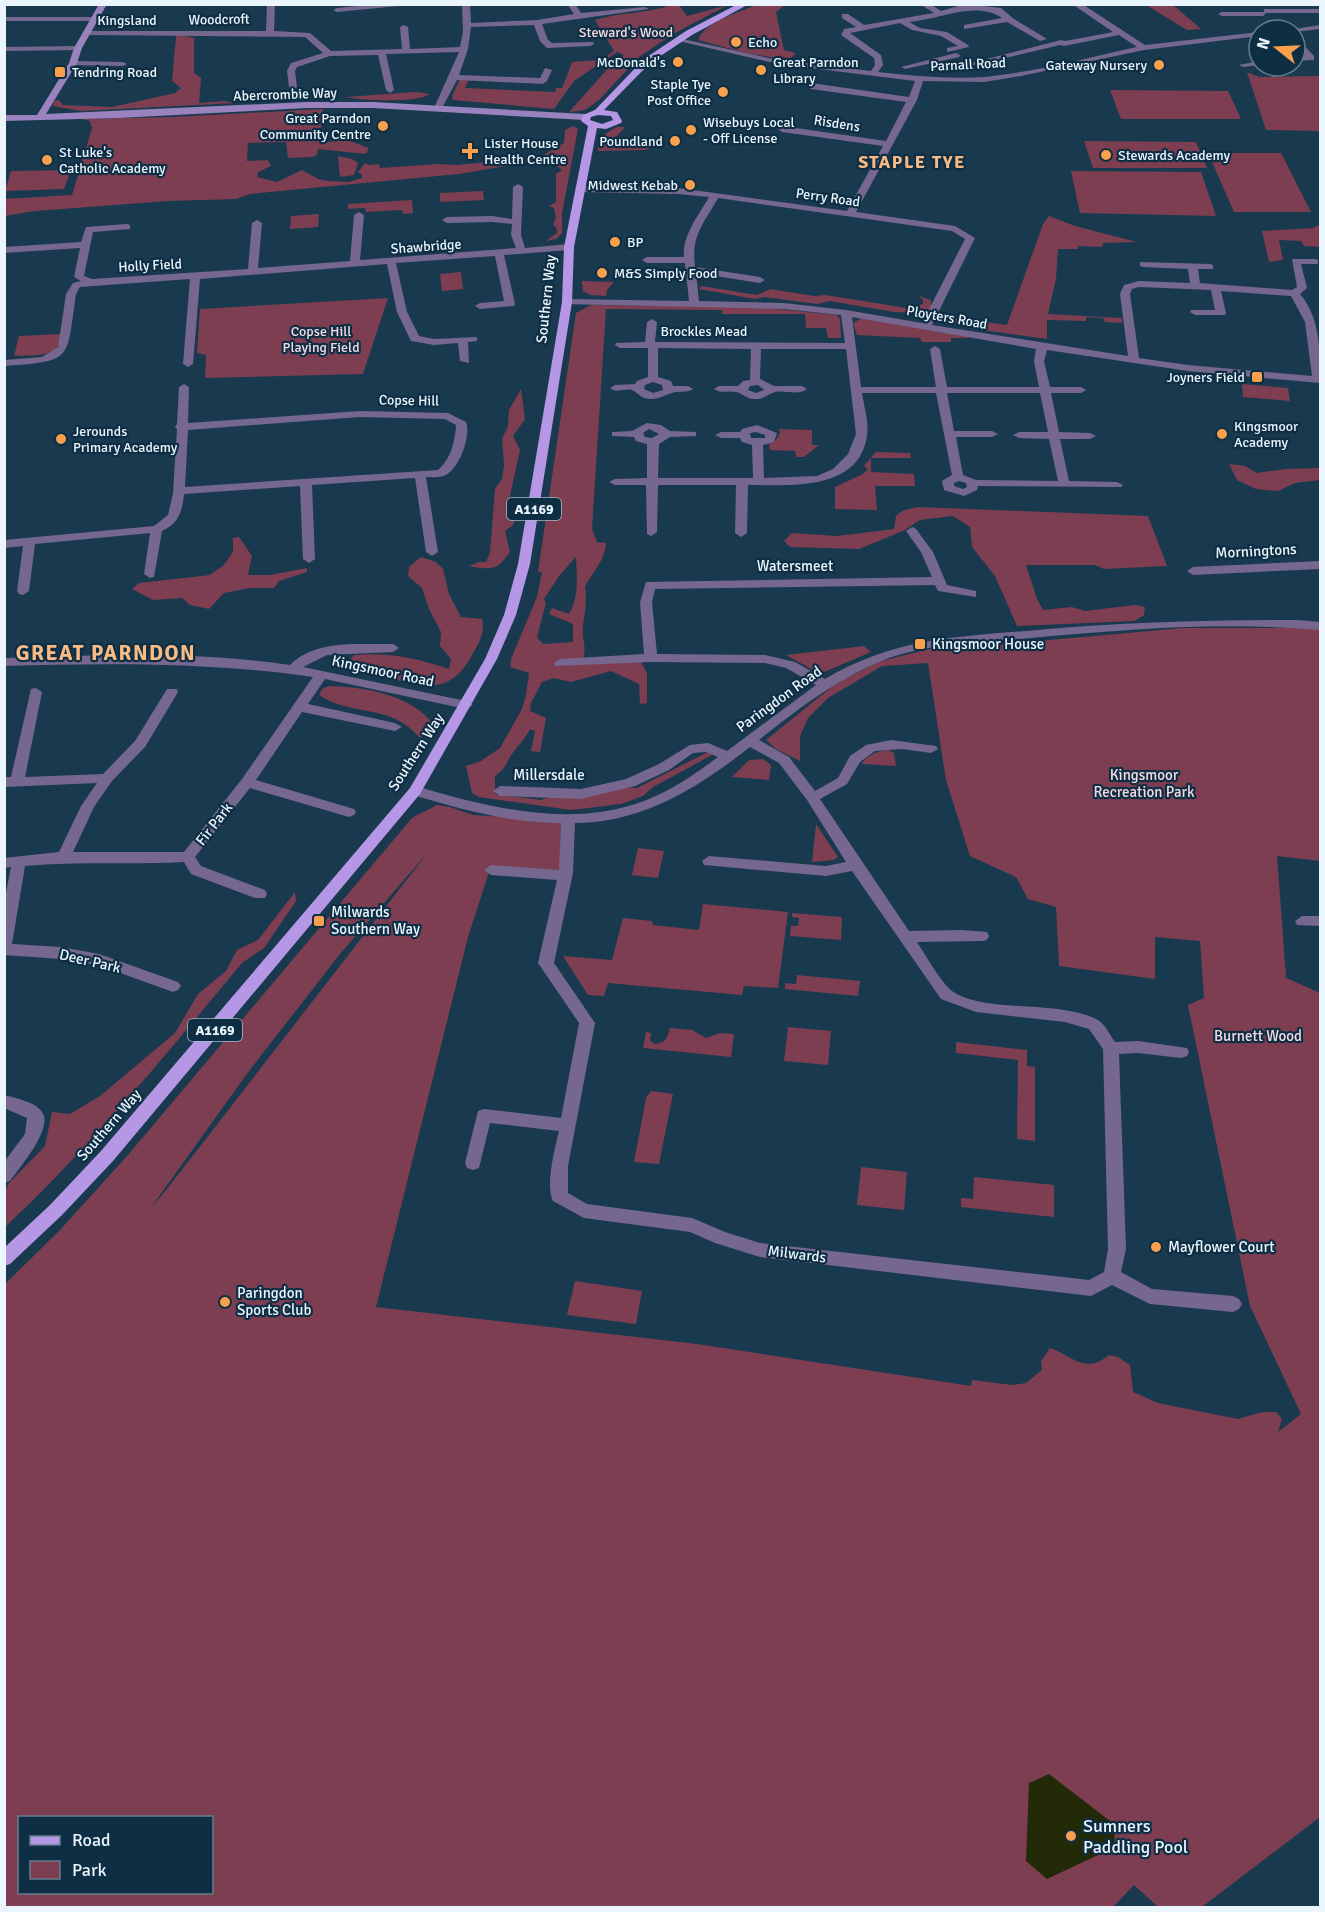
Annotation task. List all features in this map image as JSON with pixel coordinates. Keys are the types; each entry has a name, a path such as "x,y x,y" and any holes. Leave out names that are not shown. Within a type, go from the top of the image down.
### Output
{"main road":[{"path":"589,124 598,112 608,108 621,86 647,61 703,25 745,4"},
{"path":"589,124 611,125 618,118 608,108"},
{"name":"Southern Way","path":"4,1259 56,1210 107,1156 415,791 466,705 510,615 524,564 567,302 569,247 589,124"}],"street":[{"path":"40,117 74,63 78,48 103,4"},
{"name":"Woodcroft","path":"270,32 271,4"},
{"path":"337,10 415,4"},
{"path":"438,108 455,76 464,49 469,24 466,4"},
{"path":"571,4 579,16"},
{"path":"924,4 941,14"},
{"path":"1076,4 1144,48"},
{"path":"873,74 879,65 878,57 845,35 847,31 903,22 974,6 998,10 1008,19 1042,39"},
{"path":"469,24 537,22 645,9"},
{"path":"1246,35 1220,12 1320,11"},
{"path":"845,16 862,27"},
{"name":"Kingsland","path":"4,19 94,19"},
{"path":"967,27 1008,19"},
{"path":"537,22 544,41 550,46 590,45"},
{"path":"903,22 910,28 922,32 953,31"},
{"path":"404,27 406,50"},
{"name":"Woodcroft","path":"167,33 270,32 307,35 329,54"},
{"name":"Kingsland","path":"87,33 167,33"},
{"path":"905,67 965,47 943,33"},
{"path":"971,64 1119,33"},
{"name":"Parnall Road","path":"678,40 778,62 920,79 984,79 1021,74 1144,48 1246,35"},
{"path":"4,49 78,48"},
{"path":"293,87 291,70 294,65 329,54 464,49"},
{"path":"381,52 390,90"},
{"path":"1307,53 1311,58"},
{"path":"1307,58 1320,58"},
{"path":"74,63 123,64"},
{"path":"1243,65 1247,64"},
{"path":"455,76 543,81 548,70"},
{"path":"850,214 866,181 913,100 920,79"},
{"path":"811,86 913,100"},
{"name":"Abercrombie Way","path":"4,118 307,105 393,105 566,116 589,124"},
{"name":"Risdens","path":"782,129 888,144"},
{"path":"518,187 516,235 521,250"},
{"name":"Perry Road","path":"580,189 678,191 955,229 970,238 926,326"},
{"path":"694,304 688,265 688,248 692,235 715,195"},
{"path":"355,265 359,215"},
{"name":"Shawbridge","path":"447,220 492,219 517,222"},
{"path":"253,272 257,224"},
{"path":"91,282 79,277 88,229 127,227"},
{"path":"4,250 84,245"},
{"name":"Shawbridge","path":"195,276 569,247"},
{"path":"480,306 510,304 499,254"},
{"path":"647,260 688,265 760,280"},
{"path":"1134,360 1125,294 1128,287 1139,284 1196,286 1294,293 1302,288 1295,261 1315,262"},
{"path":"391,262 400,307 408,330 415,339 434,342 468,340 465,361"},
{"path":"1143,264 1210,267"},
{"path":"1192,266 1196,286"},
{"name":"Holly Field","path":"91,282 195,276 188,364"},
{"path":"4,363 49,359 58,355 63,348 72,294 77,285 91,282"},
{"path":"1195,312 1221,313 1215,288"},
{"path":"1294,293 1300,299 1306,312 1319,379"},
{"name":"Ployters Road","path":"567,302 784,306 846,313 1042,347 1188,368 1319,379"},
{"path":"615,482 810,481 834,475 849,463 857,450 862,434 846,313"},
{"name":"Brockles Mead","path":"652,322 653,379"},
{"name":"Brockles Mead","path":"620,345 849,346"},
{"name":"Brockles Mead","path":"755,382 756,346"},
{"path":"1042,347 1039,361 1064,484"},
{"path":"935,349 958,477 946,483 951,490 968,492 973,488 973,483 1117,485"},
{"path":"615,388 638,387 641,383 653,379 663,381 669,389"},
{"path":"742,389 747,383 755,382 766,385 769,389 802,389"},
{"path":"4,543 156,529 167,524 176,514 179,491 180,427 184,387"},
{"path":"638,387 644,394 653,396 662,395 669,389 688,389"},
{"path":"719,389 742,389 745,393 757,396 765,395 769,389"},
{"path":"856,390 1081,390"},
{"name":"Copse Hill","path":"179,491 441,473 448,468 462,430 462,424 456,419 438,415 360,414 180,427"},
{"path":"637,434 639,429 652,426 661,428 666,434"},
{"path":"722,435 744,435 749,430 757,428 771,433 770,440 757,444 749,442 744,435"},
{"path":"616,434 637,434 644,441 653,442 664,438 666,434"},
{"path":"666,434 692,434"},
{"path":"950,434 992,434"},
{"path":"1019,435 1090,435"},
{"path":"651,532 653,442"},
{"path":"757,444 759,482"},
{"path":"420,476 432,552"},
{"path":"306,481 309,559"},
{"path":"741,482 741,533"},
{"path":"150,574 156,529"},
{"path":"912,531 927,552 940,581"},
{"path":"23,591 30,541"},
{"name":"Morningtons","path":"1193,571 1320,565"},
{"name":"Watersmeet","path":"651,658 646,602 650,580 940,581 942,588 972,594"},
{"name":"Paringdon Road","path":"415,791 468,807 510,816 568,818 619,813 649,804 678,791 729,757 824,684 870,661 910,648 954,641 1132,626 1252,624 1320,626"},
{"name":"Kingsmoor Road","path":"293,670 300,660 311,654 335,650 393,648"},
{"path":"560,663 651,658 765,659 790,665 824,684"},
{"name":"Kingsmoor Road","path":"4,662 96,659 255,664 322,674 466,705"},
{"name":"Fir Park","path":"260,894 196,870 188,857 247,782 322,674"},
{"path":"36,692 11,781 106,778"},
{"path":"64,857 88,806 106,778 140,744 172,692"},
{"path":"300,707 395,726"},
{"path":"749,741 784,760 812,797 946,995 976,1006 1073,1018 1095,1025 1112,1048 1117,1249 1112,1276 1150,1296 1233,1304"},
{"path":"812,797 834,789 844,780 856,756 869,749 884,744 931,749"},
{"name":"Millersdale","path":"500,791 581,794 630,783 664,767 690,749 708,747 729,757"},
{"path":"247,782 349,812"},
{"name":"Milwards","path":"568,818 570,834 566,876 546,963 587,1023 560,1166 559,1196 584,1211 692,1225 721,1238 760,1250 1091,1288 1112,1276"},
{"path":"12,863 64,857 153,859 188,857"},
{"path":"709,861 826,871 856,865"},
{"name":"Deer Park","path":"12,863 4,948 61,953 99,960 173,986"},
{"path":"491,870 566,876"},
{"path":"1302,921 1320,921"},
{"path":"906,937 982,936"},
{"path":"1112,1048 1138,1047 1180,1052"},
{"path":"4,1101 19,1106 36,1116 33,1136 4,1176"},
{"path":"473,1163 484,1116 568,1125"}],"green space":[{"name":"Steward's Wood","path":"679,5 687,16 728,5 673,34 639,57 599,100 585,110 569,112 611,65 624,55 617,52 574,81 554,109 453,100 452,96 460,79 469,79 465,88 555,92 556,88 562,88 572,62 600,60 614,51 595,20"},
{"path":"756,5 785,5 776,12 784,50 796,53 789,60 746,53 698,40 701,34 714,23"},
{"path":"1146,5 1173,5 1201,29 1187,30"},
{"path":"176,36 194,38 194,73 201,78 199,103 224,101 235,103 81,111 53,106 54,101 59,100 63,105 112,107 175,93 181,88 172,81"},
{"path":"1320,76 1320,131 1266,130 1249,78"},
{"path":"1110,90 1228,91 1241,119 1121,119"},
{"path":"416,92 430,94 402,100 346,97"},
{"path":"323,109 319,143 347,140 369,148 366,154 318,149 317,155 312,157 288,158 286,142 248,143 247,161 268,160 271,166 258,172 257,177 277,182 302,170 318,179 349,182 362,178 358,172 365,163 379,164 380,168 457,165 540,157 564,143 565,130 573,126 578,129 562,213 562,233 556,239 546,241 557,233 553,224 556,218 554,208 549,206 556,202 556,174 562,170 549,161 540,160 459,174 250,194 236,199 168,201 35,211 5,216 4,199 72,195 92,128 90,121 82,119"},
{"path":"617,127 625,127 614,139 655,146 645,150 598,151 601,139"},
{"path":"1084,141 1196,142 1207,168 1093,168"},
{"path":"1208,153 1281,153 1311,212 1234,212"},
{"path":"338,156 358,163 354,175 340,177"},
{"path":"71,170 64,189 5,191 11,171"},
{"path":"1071,171 1201,172 1216,216 1080,213"},
{"path":"483,191 484,200 440,202 440,193"},
{"path":"412,200 413,213 403,214 402,210 366,212 365,208 348,209 348,204"},
{"path":"319,214 318,227 290,229 291,216"},
{"path":"1049,216 1075,226 1137,242 1103,243 1102,247 1078,246 1078,249 1058,249 1056,279 1048,314 1122,318 1122,323 1105,322 1103,318 1086,317 1086,321 1047,320 1047,339 968,328 945,320 944,316 1007,325 1043,224"},
{"path":"1320,226 1320,247 1304,246 1301,241 1279,240 1283,260 1269,262 1262,231 1314,228"},
{"path":"461,272 463,289 442,291 440,274"},
{"path":"582,281 614,282 607,290 606,296 590,295 583,291"},
{"path":"701,286 757,295 770,289 907,308 923,304 919,296 931,300 931,307 926,313 894,312 830,301 817,304 764,297 755,299 699,289"},
{"name":"Copse Hill Playing Field","path":"388,298 363,374 205,378 206,355 197,353 200,309"},
{"path":"591,305 757,307 837,315 840,319 841,338 828,338 826,328 806,328 805,314 722,314 722,310 606,309 592,529 597,542 606,543 601,561 585,587 583,632 585,649 581,664 641,662 647,673 647,703 640,704 639,684 611,671 571,682 554,678 542,682 531,703 530,711 546,718 540,752 531,751 535,731 530,729 504,768 495,776 495,794 541,800 555,795 623,787 637,788 708,752 712,755 653,787 643,796 621,804 571,810 479,797 472,793 466,766 481,761 500,748 522,709 526,695 529,673 510,667 511,659 537,597 542,572 538,572 576,313","holes":["576,557 576,594 572,608 569,614 552,608 549,614 573,624 573,642 543,644 537,637 546,603 544,599 559,576"]},
{"path":"862,318 969,338 951,338 951,342 922,342 920,338 857,335 853,323"},
{"path":"60,334 57,348 51,352 14,356 19,336"},
{"path":"1242,384 1288,388 1290,401 1243,397"},
{"path":"521,389 525,419 513,436 520,450 507,509 516,517 513,525 505,531 510,552 501,563 493,568 469,566 486,562 490,553 495,489 502,479 504,465 502,439 508,426 509,410"},
{"path":"779,429 812,430 812,445 819,445 804,457 796,457 795,451 770,450 769,443 776,440 780,433"},
{"path":"876,452 910,453 911,458 871,458 871,472 914,474 915,486 875,486 877,510 835,509 835,487 863,474 868,469 864,466"},
{"path":"1229,464 1245,466 1257,473 1320,468 1320,480 1295,483 1278,491 1256,489 1237,480"},
{"path":"917,507 1148,516 1167,566 1104,569 1095,565 1026,565 1043,610 1072,607 1085,611 1135,605 1145,607 1144,615 1134,621 1017,626 995,576 972,547 970,527 953,516 920,520 903,531 859,549 790,547 784,541 792,533 837,536 894,529 896,516 902,511"},
{"path":"239,537 252,556 248,575 270,575 307,568 307,572 279,581 274,588 250,588 224,593 209,609 190,605 182,598 153,600 132,589 139,583 210,575 224,565 233,552 233,538"},
{"path":"421,557 436,562 443,569 449,594 461,617 482,619 481,637 464,667 447,682 420,685 367,671 347,663 354,655 379,654 414,659 449,669 451,659 440,646 441,632 429,609 422,588 408,576 409,567"},
{"path":"1183,628 1320,628 1320,861 1277,856 1286,977 1282,976 1320,993 1320,1817 1202,1907 1158,1907 1134,1885 1112,1908 5,1908 5,1284 59,1231 128,1155 412,818 436,805 473,815 561,821 560,878 489,872 468,937 376,1307 697,1344 971,1386 972,1380 1012,1385 1026,1383 1042,1370 1041,1361 1050,1348 1086,1364 1101,1361 1109,1355 1118,1357 1130,1365 1133,1392 1158,1403 1238,1419 1262,1412 1276,1412 1282,1419 1278,1432 1301,1414 1250,1306 1188,1005 1204,998 1200,941 1155,937 1155,979 1059,966 1056,907 1028,899 1016,877 970,856 946,780 928,663 882,666 828,698 808,718 800,736 800,761 776,749 766,740 838,682 881,661 938,647 963,645 961,648","holes":["429,851 150,1209 249,1071 340,954"]},
{"path":"864,646 871,652 824,672 815,671 786,655"},
{"path":"330,686 358,688 401,700 425,715 434,725 420,738 409,727 397,720 332,702 319,695 323,688"},
{"path":"888,750 894,753 896,766 862,764 873,754"},
{"path":"763,759 771,765 769,780 732,777 749,760"},
{"path":"816,824 838,857 834,860 812,862"},
{"path":"638,848 664,851 658,878 632,875"},
{"path":"295,892 296,901 264,948 242,963 98,1132 5,1227 5,1194 8,1184 45,1146 52,1112 70,1114 100,1096 175,1033 198,994 226,971 237,950 258,940"},
{"path":"703,904 788,912 778,988 744,986 742,995 608,983 604,996 588,995 563,956 612,960 623,918 652,921 653,925 699,930"},
{"path":"792,913 842,917 841,940 790,936 791,926 798,926 799,918 792,917"},
{"path":"797,975 860,981 858,996 785,989 785,983 796,984"},
{"path":"788,1027 831,1031 828,1065 784,1061"},
{"path":"670,1028 692,1030 706,1038 720,1033 734,1034 731,1057 643,1048 646,1032 651,1033 650,1040 654,1044 665,1039"},
{"path":"956,1042 1027,1050 1027,1066 1035,1067 1035,1141 1017,1139 1018,1060 956,1053"},
{"path":"651,1091 673,1094 659,1164 634,1162 646,1098"},
{"path":"861,1167 907,1172 904,1210 857,1205"},
{"path":"974,1177 1054,1185 1054,1217 961,1207 961,1198 973,1199"},
{"path":"575,1281 642,1291 636,1324 567,1315"}],"shaded area":[{"name":"Sumners Paddling Pool","path":"1049,1774 1114,1824 1115,1847 1047,1879 1026,1861 1029,1783"}],"place":[{"name":"Echo","path":"736,42"},
{"name":"McDonald's","path":"678,62"},
{"name":"Gateway Nursery","path":"1159,65"},
{"name":"Great Parndon Library","path":"761,70"},
{"name":"Tendring Road","path":"60,72"},
{"name":"Staple Tye Post Office","path":"723,92"},
{"name":"Great Parndon Community Centre","path":"383,126"},
{"name":"Wisebuys Local - Off License","path":"691,130"},
{"name":"Poundland","path":"675,141"},
{"name":"Lister House Health Centre","path":"470,151"},
{"name":"Stewards Academy","path":"1106,155"},
{"name":"St Luke's Catholic Academy","path":"47,160"},
{"name":"Midwest Kebab","path":"690,185"},
{"name":"BP","path":"615,242"},
{"name":"M&S Simply Food","path":"602,273"},
{"name":"Joyners Field","path":"1257,377"},
{"name":"Kingsmoor Academy","path":"1222,434"},
{"name":"Jerounds Primary Academy","path":"61,439"},
{"name":"Kingsmoor House","path":"920,644"},
{"name":"Milwards Southern Way","path":"319,921"},
{"name":"Mayflower Court","path":"1156,1247"},
{"name":"Paringdon Sports Club","path":"225,1302"},
{"name":"Sumners Paddling Pool","path":"1071,1836"}],"district":[{"name":"STAPLE TYE","path":"912,162"},
{"name":"GREAT PARNDON","path":"106,653"}],"park label":[{"name":"Kingsmoor Recreation Park","path":"1144,784"},
{"name":"Burnett Wood","path":"1258,1036"}]}
